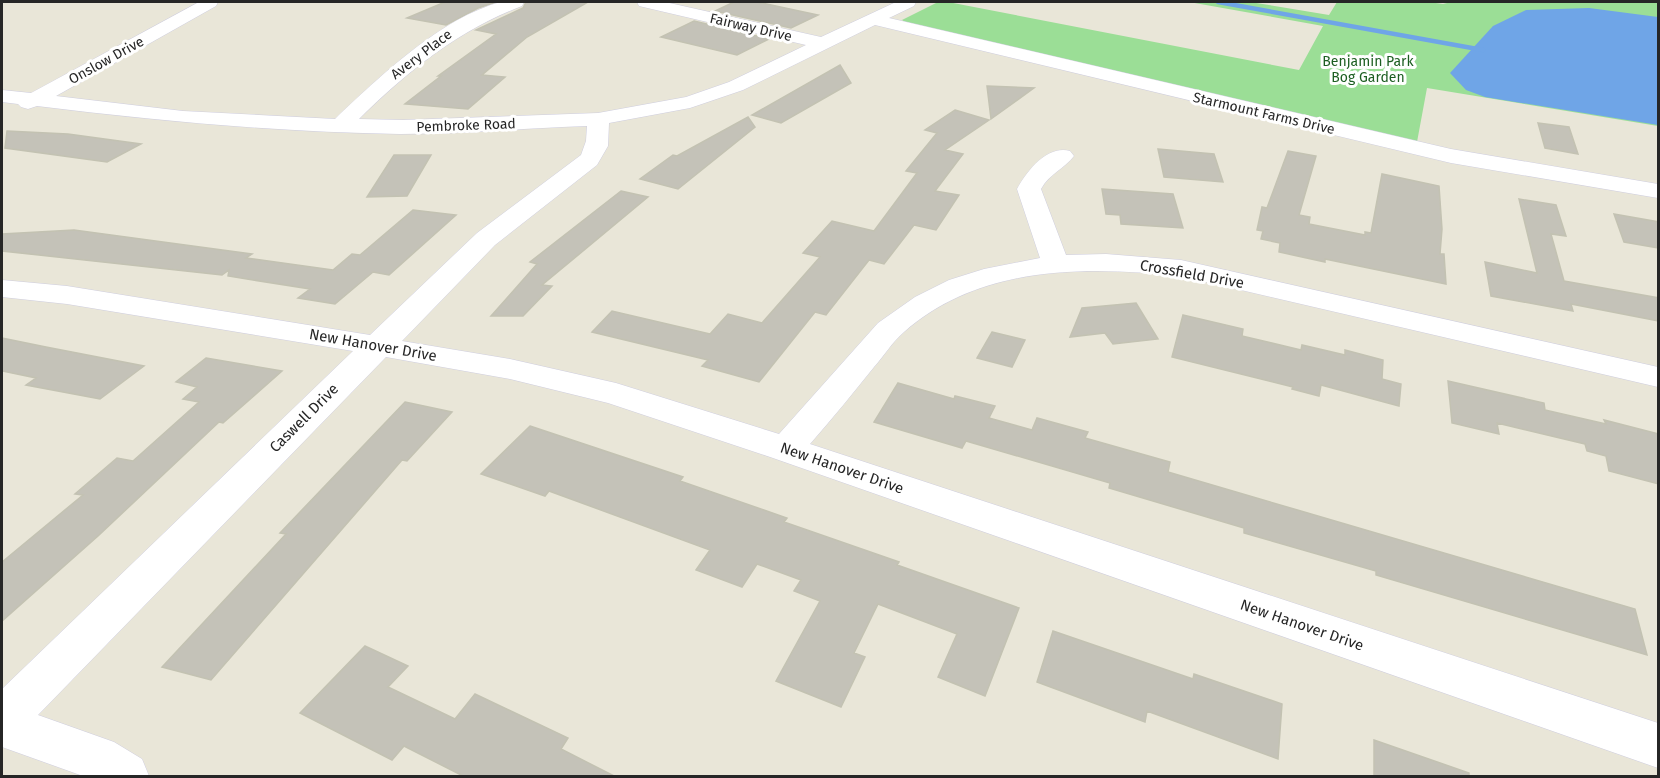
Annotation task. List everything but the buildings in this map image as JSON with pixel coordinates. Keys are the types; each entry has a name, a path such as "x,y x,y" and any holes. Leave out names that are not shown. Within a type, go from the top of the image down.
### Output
{"street":[{"name":"Onslow Drive","path":"33,100 210,2"},
{"name":"Avery Place","path":"340,126 393,73 440,38 468,21 516,2"},
{"name":"Fairway Drive","path":"645,2 822,44"},
{"name":"Pembroke Road","path":"5,105 33,100 183,117 340,126 404,127 598,119 641,112 711,95 756,77 908,2"},
{"name":"Starmount Farms Drive","path":"872,20 1429,151 1659,191"},
{"name":"Caswell Drive","path":"2,723 53,667 486,239 596,153 598,119"},
{"path":"1055,262 1029,189 1037,175 1062,156"},
{"name":"Crossfield Drive","path":"786,449 892,327 924,302 965,284 1014,269 1055,262 1141,263 1181,268 1659,376"},
{"name":"New Hanover Drive","path":"2,288 67,295 378,345 510,369 616,394 786,449 1659,746"},
{"path":"2,723 97,758 125,777"}],"green space":[{"name":"Benjamin Park Bog Garden","path":"938,2 948,2 1299,70 1323,26 1189,2 1250,2 1329,15 1337,2 1443,4 1451,2 1658,2 1658,126 1427,88 1417,142 907,24 902,20"}],"water":[{"path":"1589,8 1658,17 1658,125 1485,97 1466,90 1450,73 1493,26 1526,10"}],"waterway":[{"path":"1218,2 1483,50"}]}
